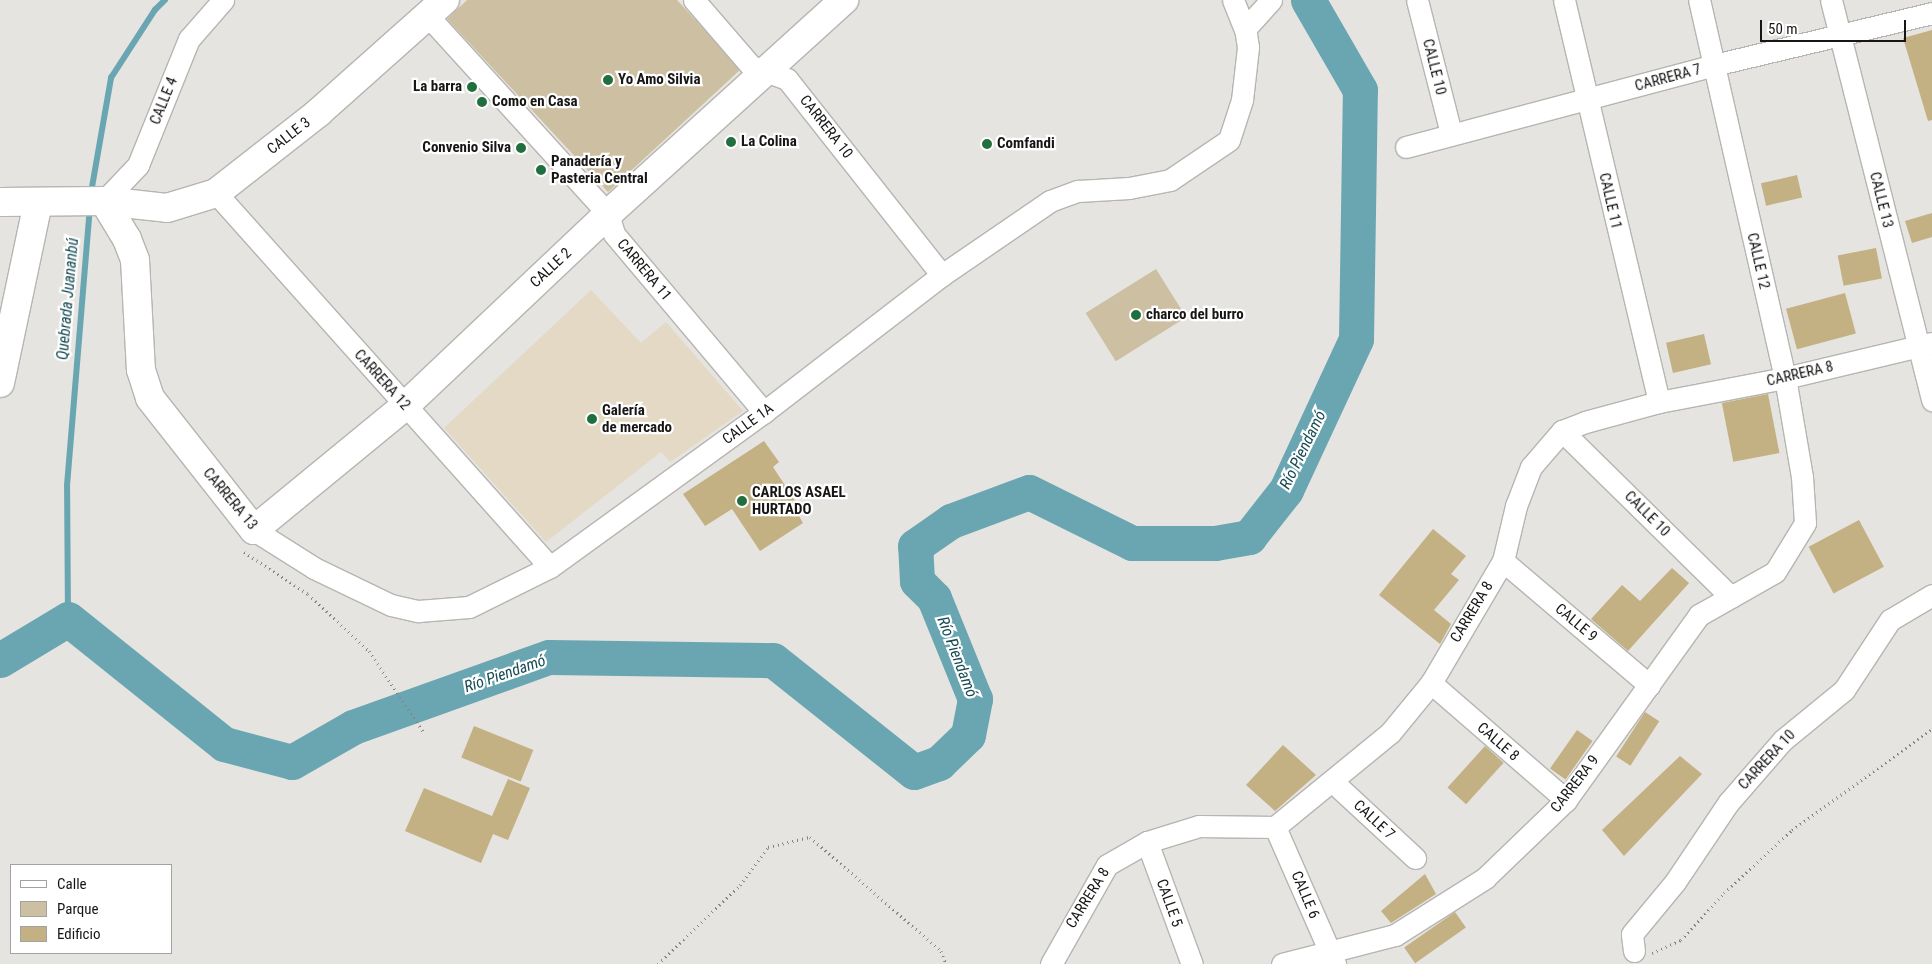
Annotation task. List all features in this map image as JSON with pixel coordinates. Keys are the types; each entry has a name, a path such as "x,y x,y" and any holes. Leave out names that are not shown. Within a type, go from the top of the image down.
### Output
{"main road":[{"name":"CALLE 2","path":"248,540 405,406 608,214 844,0"},
{"name":"CALLE 3","path":"44,202 101,202 167,208 216,193 318,114 436,8"},
{"path":"0,202 44,202 0,383"},
{"name":"CARRERA 13","path":"101,202 127,239 135,260 141,370 150,398 248,540"}],"street":[{"name":"CALLE 4","path":"101,202 138,166 189,39 223,0"},
{"name":"CARRERA 10","path":"694,0 751,66 788,78 942,275"},
{"name":"CALLE 1A","path":"550,567 764,412 942,275 1050,201 1078,191 1129,188 1170,180 1229,140 1242,100 1248,47 1245,29 1233,0"},
{"path":"1245,29 1272,0"},
{"name":"CALLE 10","path":"1417,0 1451,133"},
{"name":"CALLE 11","path":"1564,0 1586,100 1659,402"},
{"name":"CALLE 12","path":"1699,0 1785,378 1802,477 1805,523"},
{"name":"CALLE 13","path":"1831,0 1925,345 1932,400"},
{"name":"CARRERA 11","path":"436,8 608,214 614,234 764,412"},
{"name":"CARRERA 7","path":"1406,147 1451,133 1586,100 1714,65 1932,14"},
{"name":"CARRERA 12","path":"216,193 550,567"},
{"name":"CARRERA 8","path":"1051,964 1107,864 1147,842 1198,826 1275,827 1333,782 1390,733 1431,682 1503,561 1516,506 1532,467 1562,431 1585,422 1659,402 1785,378 1925,345"},
{"name":"CALLE 10","path":"1562,431 1731,597"},
{"name":"CARRERA 9","path":"1282,964 1332,958 1395,935 1485,878 1566,800 1699,615 1775,572 1805,523"},
{"name":"CARRERA 13","path":"248,540 314,568 391,605 418,611 470,608 550,567"},
{"name":"CALLE 9","path":"1503,561 1649,685"},
{"name":"CARRERA 10","path":"1634,951 1632,934 1674,882 1728,803 1782,740 1844,690 1890,620 1932,595"},
{"name":"CALLE 8","path":"1431,682 1566,800"},
{"name":"CALLE 7","path":"1333,782 1415,858"},
{"name":"CALLE 6","path":"1275,827 1332,958"},
{"name":"CALLE 5","path":"1147,842 1192,964"}],"path":[{"path":"248,540 369,651 424,733"},
{"path":"1634,951 1648,954 1681,940 1724,893 1792,830 1932,729"},
{"path":"658,964 740,885 768,847 810,837 941,951 946,964"}],"shaded area":[{"name":"Galería de mercado","path":"591,290 641,343 666,322 743,411 670,462 661,452 546,542 444,428"}],"green space":[{"path":"467,0 677,0 741,69 608,192 447,19"},
{"name":"charco del burro","path":"1156,269 1186,317 1116,361 1086,313"}],"building":[{"path":"1932,30 1932,120 1928,121 1903,38"},
{"path":"1797,175 1802,197 1766,206 1761,183"},
{"path":"1932,213 1932,237 1912,243 1905,221"},
{"path":"1876,248 1882,278 1844,286 1838,255"},
{"path":"1845,293 1856,334 1797,349 1786,309"},
{"path":"1704,334 1711,364 1673,373 1666,343"},
{"path":"1768,394 1779,453 1733,462 1722,403"},
{"name":"CARLOS ASAEL HURTADO","path":"764,441 779,462 773,467 803,513 799,516 803,523 760,551 732,509 705,526 683,494"},
{"path":"1859,520 1884,567 1834,594 1809,547"},
{"path":"1433,529 1466,556 1451,574 1459,580 1434,610 1451,624 1440,644 1379,595"},
{"path":"1672,568 1689,583 1628,651 1591,619 1622,585 1640,601"},
{"path":"1645,712 1659,721 1630,766 1616,756"},
{"path":"474,726 533,750 521,781 461,758"},
{"path":"1577,730 1593,741 1566,779 1550,769"},
{"path":"1283,745 1316,775 1275,811 1246,785"},
{"path":"1485,746 1504,763 1466,804 1448,788"},
{"path":"1680,756 1702,774 1624,856 1602,830"},
{"path":"508,779 530,788 508,840 493,834 481,863 405,831 424,788 492,816"},
{"path":"1425,874 1436,894 1391,923 1381,911"},
{"path":"1455,912 1466,928 1415,963 1404,948"}],"waterway":[{"name":"Quebrada Juananbú","path":"91,193 111,78 155,10 165,0"},
{"name":"Río Piendamó","path":"0,660 68,619 224,744 292,762 353,727 549,657 773,660 914,772 939,763 968,735 975,699 934,598 917,581 915,546 951,521 1029,492 1132,543 1215,543 1249,537 1286,490 1356,339 1360,90 1308,0"},
{"name":"Quebrada Juananbú","path":"68,619 67,486 90,208"}],"place":[{"name":"Yo Amo Silvia","path":"608,80"},
{"name":"La barra","path":"472,87"},
{"name":"Como en Casa","path":"482,102"},
{"name":"La Colina","path":"731,142"},
{"name":"Comfandi","path":"987,144"},
{"name":"Convenio Silva","path":"521,148"},
{"name":"Panadería y Pasteria Central","path":"541,170"},
{"name":"charco del burro","path":"1136,315"},
{"name":"Galería de mercado","path":"592,419"},
{"name":"CARLOS ASAEL HURTADO","path":"742,501"}]}
